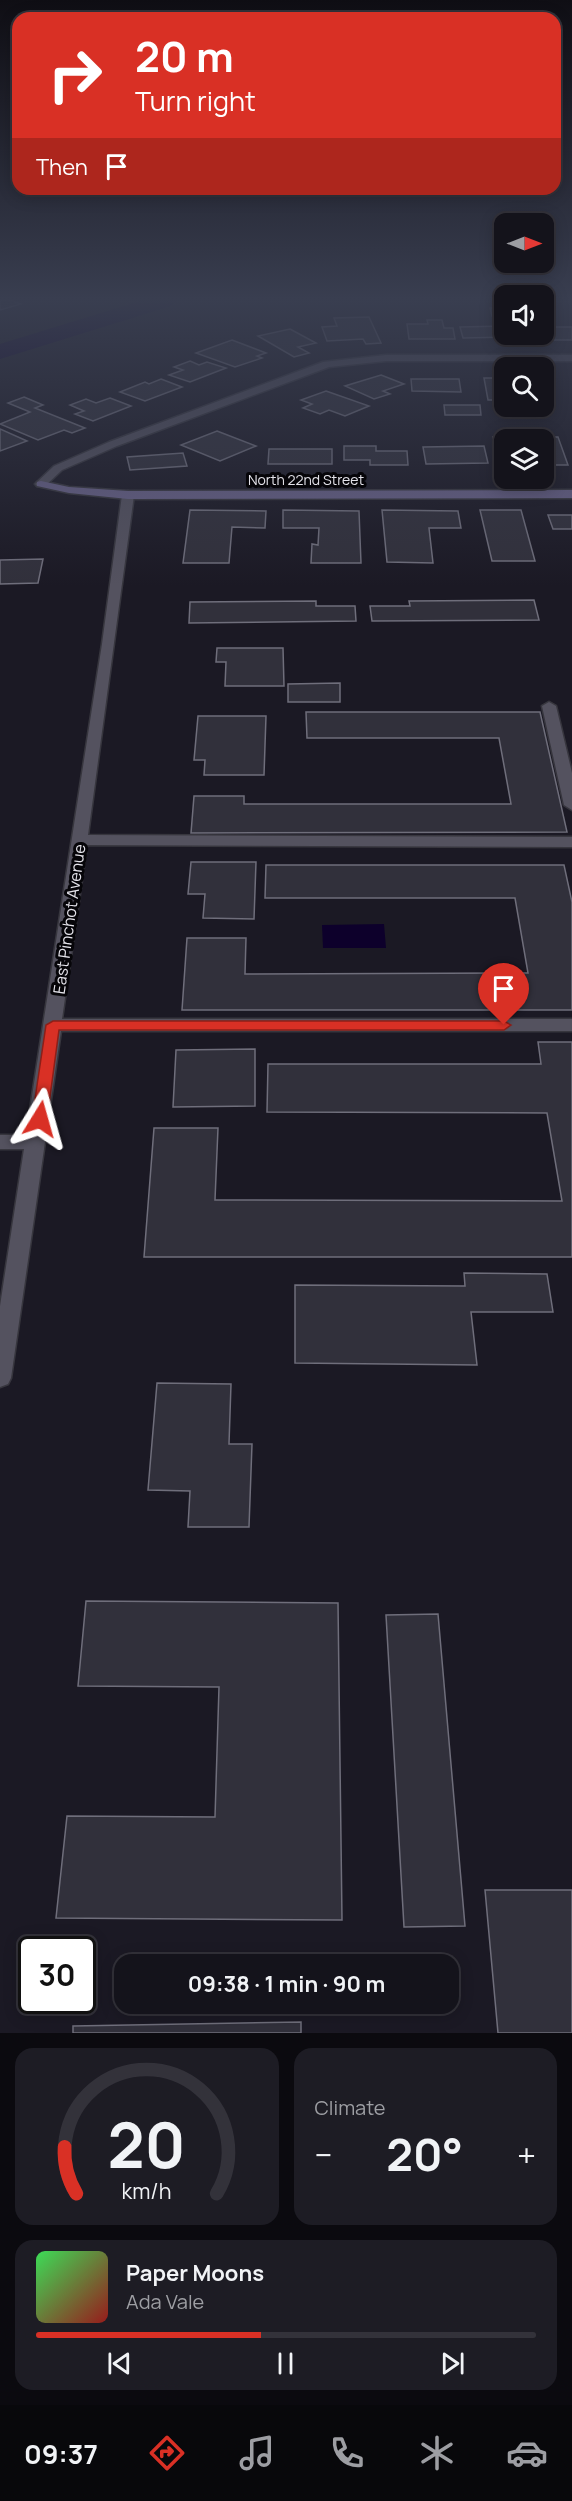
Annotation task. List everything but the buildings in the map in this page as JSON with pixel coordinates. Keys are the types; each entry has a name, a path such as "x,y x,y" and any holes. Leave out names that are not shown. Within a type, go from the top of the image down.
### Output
{"street":[{"path":"41,484 58,468 112,444 241,396"},
{"name":"North 22nd Street","path":"41,484 69,490 128,495 572,494"},
{"name":"East Pinchot Avenue","path":"0,1378 119,572 128,495"},
{"path":"549,706 572,805"},
{"path":"80,840 572,842"},
{"path":"53,1025 572,1025"},
{"path":"0,1142 36,1142"}],"shaded area":[{"path":"384,924 386,948 323,948 322,925"}],"route":[{"path":"40,1119 53,1025 504,1025"}]}
